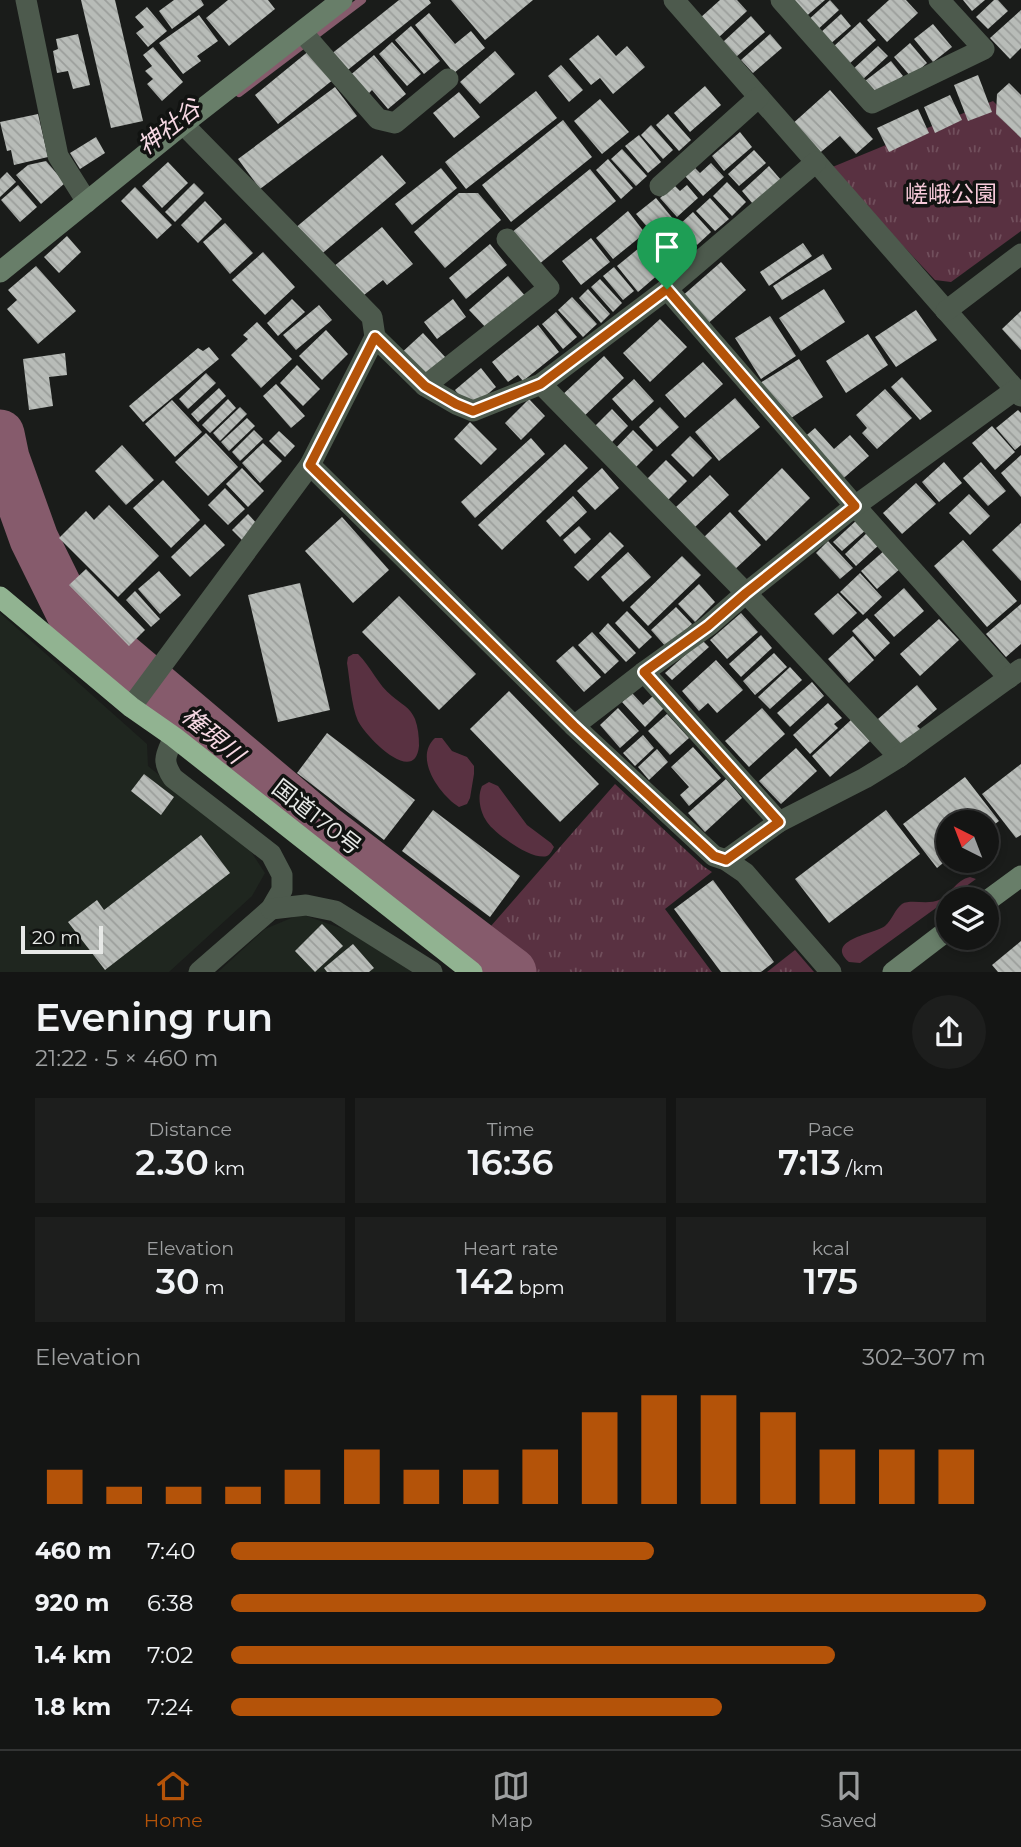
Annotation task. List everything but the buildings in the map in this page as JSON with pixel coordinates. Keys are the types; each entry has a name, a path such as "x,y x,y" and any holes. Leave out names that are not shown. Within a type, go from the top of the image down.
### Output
{"highway":[{"name":"国道170号","path":"0,597 472,972"}],"street":[{"path":"26,0 58,156 86,202"},
{"path":"0,272 342,0"},
{"path":"781,0 872,103 984,49 939,0"},
{"path":"574,726 708,626 855,506 1018,393 759,97 682,2"},
{"path":"302,32 378,119 395,123 448,79"},
{"path":"660,186 759,97"},
{"path":"135,702 310,465 375,337 372,317 184,125"},
{"path":"375,337 425,386 473,411 541,384 667,289 816,162"},
{"path":"425,386 550,288 507,239"},
{"path":"946,311 1021,254"},
{"path":"667,289 855,506 1015,674 899,757 865,778 779,822 726,860"},
{"path":"541,384 746,593 899,757"},
{"path":"310,465 574,726 714,856 726,860 745,873 831,972"},
{"path":"644,672 779,822"},
{"path":"174,737 166,757 166,768 173,778 271,854 282,875 282,890 271,909 199,972"},
{"path":"999,892 1021,876"},
{"path":"271,909 306,905 335,911 432,972"},
{"path":"893,972 936,939"}],"shaded area":[{"path":"0,613 147,744 148,766 248,847 265,873 252,896 169,972 0,972"},
{"path":"301,914 349,931 415,972 218,972 265,929"}],"green space":[{"name":"嵯峨公園","path":"993,101 1021,129 1021,231 951,282 935,280 830,168"},
{"path":"358,654 387,692 413,715 418,728 419,746 416,757 409,762 390,755 380,747 358,721 347,663 348,657"},
{"path":"435,738 442,738 452,751 467,757 474,766 467,804 459,807 444,794 432,776 427,756 429,746"},
{"path":"489,782 498,786 527,825 551,843 554,847 547,856 524,851 487,822 481,809 480,795 482,786"},
{"path":"615,784 712,872 665,909 712,972 535,972 484,934"},
{"path":"970,877 976,879 965,887 955,887"},
{"path":"936,901 936,908 860,963 849,962 843,954 847,943 885,926 902,904"},
{"path":"795,950 814,972 767,972"}],"waterway":[{"name":"神社谷","path":"239,93 362,0"},
{"name":"権現川","path":"0,434 5,458 34,539 72,616 324,829 512,972"}],"route":[{"path":"667,289 855,506 708,626 644,672 779,822 726,860 714,856 574,726 310,465 375,337 425,386 473,411 541,384 667,289"}]}
